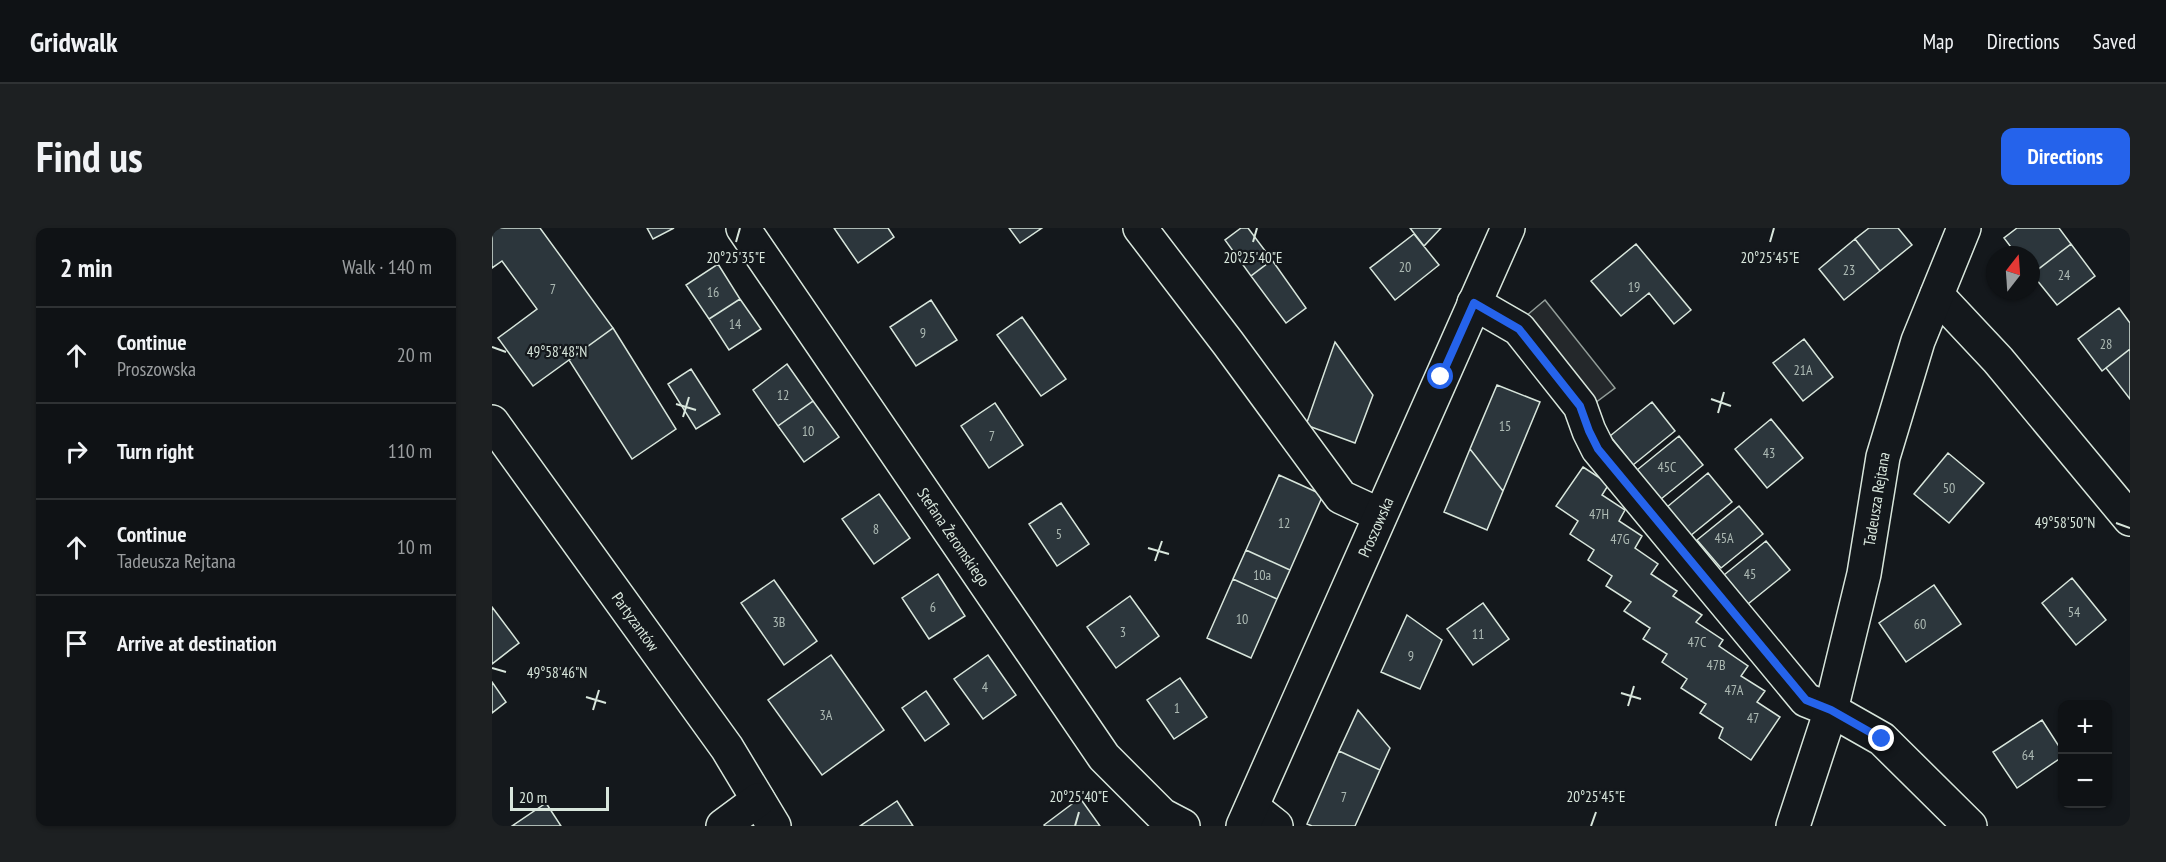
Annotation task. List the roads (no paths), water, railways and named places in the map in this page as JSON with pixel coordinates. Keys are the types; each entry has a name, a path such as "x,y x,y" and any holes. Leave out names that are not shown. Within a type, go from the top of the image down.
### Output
{"street":[{"name":"Stefana Żeromskiego","path":"743,228 1104,758 1162,815 1183,826"},
{"path":"1140,228 1235,352 1341,498 1380,515"},
{"name":"Proszowska","path":"1257,820 1380,515 1508,228"},
{"name":"Tadeusza Rejtana","path":"1793,826 1831,710 1864,574 1883,456 1918,341 1964,228"},
{"path":"1937,295 1998,360 2130,519"},
{"path":"1474,303 1519,329 1580,406 1598,449 1806,700 1831,710 1882,739 1970,826"},
{"name":"Partyzantów","path":"492,422 727,748 766,813"},
{"path":"723,826 766,813"}]}
